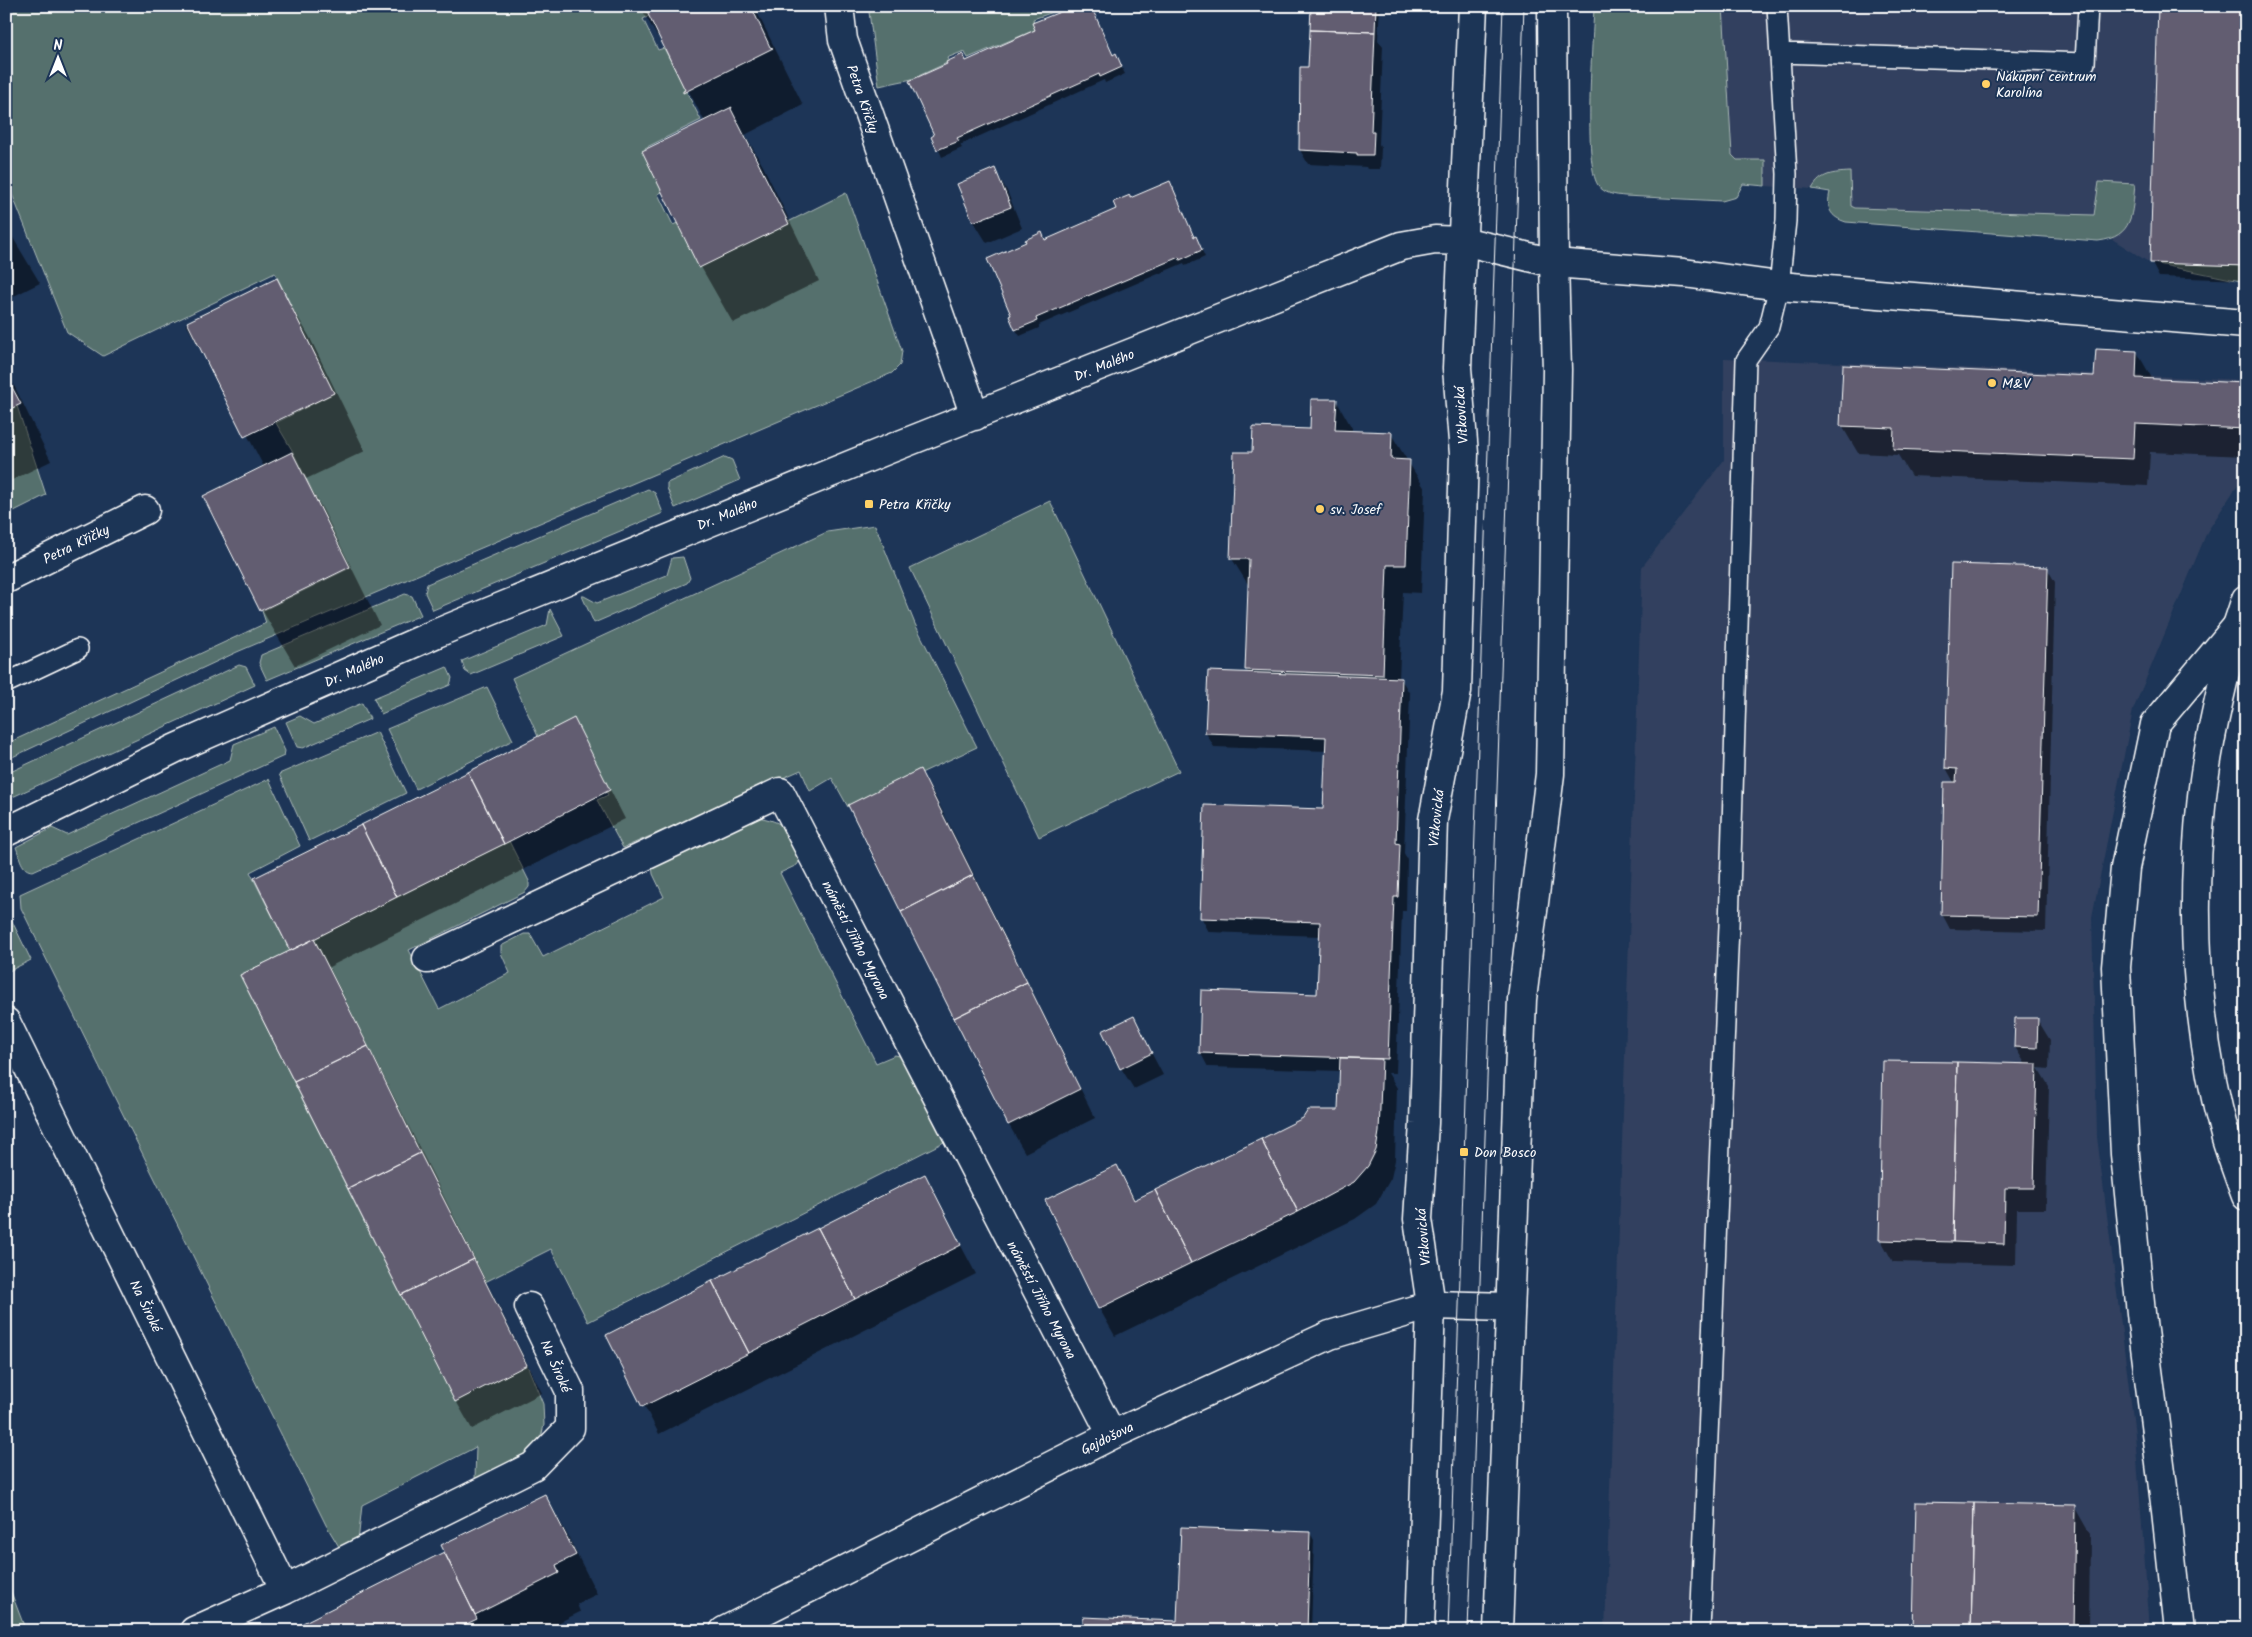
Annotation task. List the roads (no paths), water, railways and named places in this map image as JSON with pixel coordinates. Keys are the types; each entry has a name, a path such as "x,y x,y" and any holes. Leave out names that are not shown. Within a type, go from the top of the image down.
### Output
{"main road":[{"name":"Petra Křičky","path":"839,6 843,40 975,416"},
{"name":"Vítkovická","path":"1420,1631 1431,1305 1418,1219 1424,1123 1433,820 1456,691 1464,454 1458,368 1473,6"},
{"path":"1498,1631 1522,999 1550,774 1558,370 1554,263 1552,6"},
{"name":"Dr. Malého","path":"6,832 176,748 436,633 887,450 1401,246 1435,240 1464,241 1554,263 1684,273 1779,286 2246,324"},
{"name":"Petra Křičky","path":"6,579 145,510"},
{"path":"2246,599 2241,628 2217,710 2202,795 2195,882 2198,969 2208,1054 2226,1138 2246,1196"},
{"path":"2179,1631 2142,1323 2125,1154 2116,966 2125,868 2155,724 2241,628"},
{"name":"náměstí Jiřího Myrona","path":"427,959 780,792 1112,1435"},
{"name":"Na Široké","path":"6,1022 285,1590"},
{"name":"Gajdošova","path":"724,1631 1112,1435 1330,1335 1431,1305 1510,1307"},
{"name":"Na Široké","path":"194,1631 285,1590 533,1466 570,1428 570,1391 529,1307"}],"lane":[{"path":"1700,1631 1729,926 1746,360 1769,327 1779,286 1787,202 1777,6"},
{"path":"1780,53 2085,63 2088,6"},
{"path":"6,683 78,649"}],"tram line":[{"path":"1448,1631 1503,6"},
{"path":"1468,1631 1524,6"}],"place":[{"name":"Nákupní centrum Karolína","path":"1986,84"},
{"name":"M&V","path":"1992,383"},
{"name":"Petra Křičky","path":"869,504"},
{"name":"sv. Josef","path":"1320,509"},
{"name":"Don Bosco","path":"1464,1152"}]}
